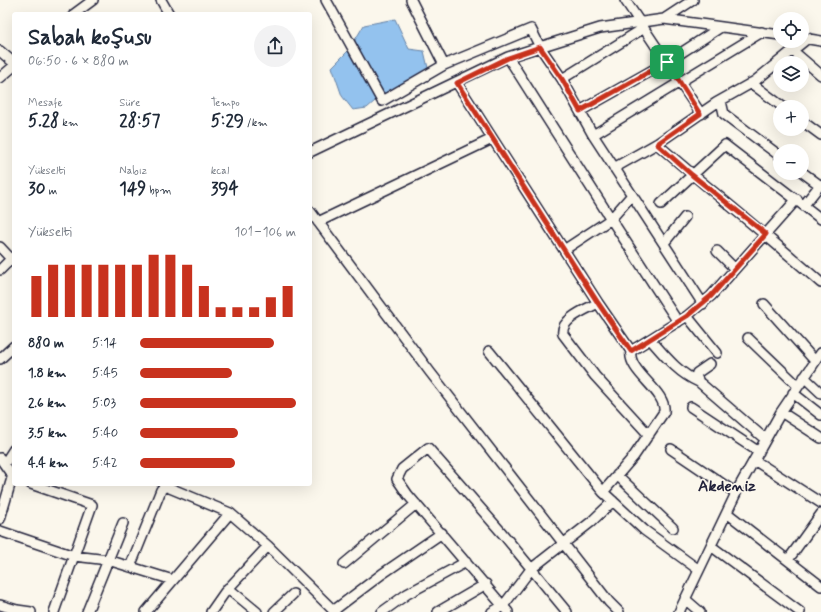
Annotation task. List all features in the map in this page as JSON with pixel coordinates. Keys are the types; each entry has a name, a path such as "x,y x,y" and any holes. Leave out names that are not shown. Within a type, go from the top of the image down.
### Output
{"street":[{"path":"77,12 93,0"},
{"path":"161,0 168,12"},
{"path":"326,0 382,101 444,65 531,29 540,47 562,79 593,135 703,304"},
{"path":"411,0 444,65"},
{"path":"625,0 700,114"},
{"path":"312,151 508,58 600,28 642,25 664,19 693,0"},
{"path":"664,19 773,34"},
{"path":"562,79 642,25"},
{"path":"580,111 667,62 721,27"},
{"path":"593,135 762,32"},
{"path":"809,39 821,41"},
{"path":"614,168 657,144 700,114 751,83 796,48"},
{"path":"0,51 12,61"},
{"path":"793,51 821,75"},
{"path":"508,58 678,322"},
{"path":"0,78 12,68"},
{"path":"457,83 598,303 631,351 631,357 636,367 662,401 665,408 649,435 603,492"},
{"path":"751,83 774,100"},
{"path":"721,101 724,114 773,151"},
{"path":"809,126 821,135"},
{"path":"318,222 492,139"},
{"path":"657,144 692,175 766,234 821,283"},
{"path":"661,204 725,145 801,202 821,219"},
{"path":"631,351 678,322 703,304 766,234 820,186 809,177"},
{"path":"564,250 611,219 632,195"},
{"path":"312,214 430,372 609,602 619,612"},
{"path":"664,242 685,217"},
{"path":"0,247 12,259"},
{"path":"718,250 735,269"},
{"path":"0,270 12,261"},
{"path":"598,303 566,322 563,329 563,334 595,376 649,435"},
{"path":"764,304 815,361"},
{"path":"687,316 717,353"},
{"path":"748,338 795,390 821,415"},
{"path":"650,339 670,362 688,377 699,382 765,439"},
{"path":"0,359 12,348"},
{"path":"489,351 603,492 644,530 699,570"},
{"path":"679,612 736,493 765,439 795,390 821,353"},
{"path":"699,382 696,376 697,373 710,364"},
{"path":"804,377 821,393"},
{"path":"691,407 821,503"},
{"path":"781,412 821,438"},
{"path":"505,609 486,584 416,504 397,479 402,469 428,448 502,533 567,612"},
{"path":"671,449 736,493"},
{"path":"12,451 2,461 12,476"},
{"path":"617,475 673,528"},
{"path":"0,519 3,496 12,480"},
{"path":"37,486 92,505 54,612"},
{"path":"130,566 162,487 165,486 230,513 268,546 334,611 382,574 442,533"},
{"path":"492,612 505,609 531,569 591,522 612,501"},
{"path":"344,564 416,504"},
{"path":"146,612 230,513"},
{"path":"727,513 821,586"},
{"path":"788,560 821,514"},
{"path":"87,612 123,523"},
{"path":"0,531 74,556 108,560 173,580"},
{"path":"211,612 228,588 268,546"},
{"path":"711,546 800,612"},
{"path":"382,612 407,594 466,562"},
{"path":"438,612 486,584"},
{"path":"228,588 257,612"},
{"path":"274,612 293,594"},
{"path":"685,599 700,612"},
{"path":"0,605 17,610 32,612"}],"water":[{"path":"395,19 409,49 424,51 429,72 404,94 375,101 367,108 353,110 342,96 332,67 349,50 364,25"}],"district":[{"name":"Akdeniz","path":"727,485"}],"route":[{"path":"540,47 562,79 580,111 667,62 700,114 657,144 692,175 766,234 703,304 678,322 631,351 598,303 457,83 508,58 540,47"}]}
